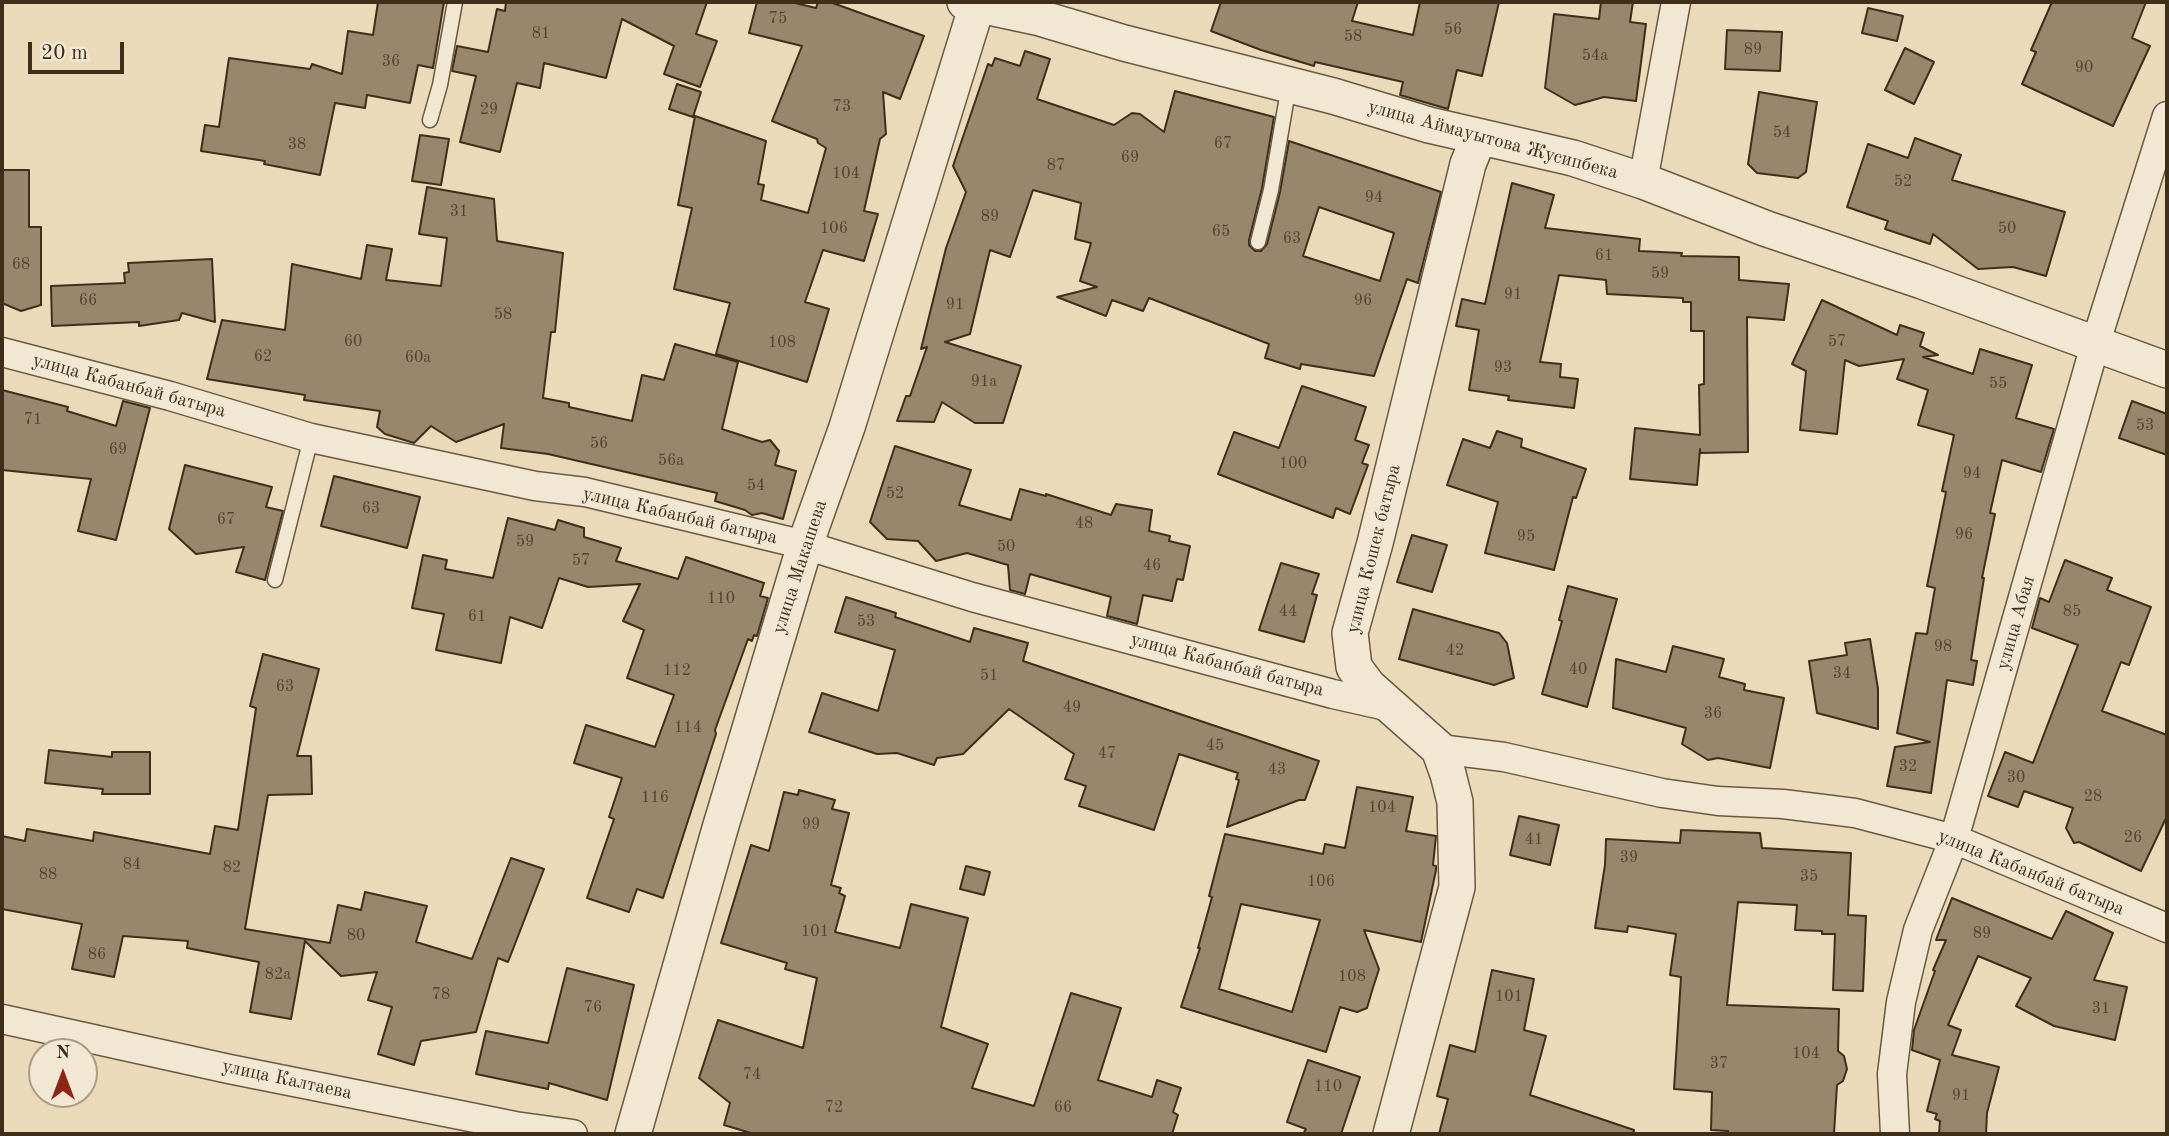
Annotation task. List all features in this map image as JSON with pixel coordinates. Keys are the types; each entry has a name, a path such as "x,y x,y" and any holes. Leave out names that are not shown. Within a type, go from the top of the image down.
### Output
{"street":[{"path":"1643,181 1676,2"},
{"name":"улица Аймауытова Жусипбека","path":"973,3 1040,18 1429,125 1573,158 2167,370"},
{"name":"улица Макашева","path":"632,1134 805,545 852,414 973,3"},
{"name":"улица Абая","path":"1895,1134 1892,1074 1901,1002 1918,930 1954,839 2095,345 2167,116"},
{"name":"улица Кошек батыра","path":"1391,1134 1457,887 1455,802 1439,749 1368,686 1354,667 1350,633 1375,543 1468,164 1479,137"},
{"name":"улица Кабанбай батыра","path":"2,352 170,396 311,439 535,486 585,492 805,545 972,597 1395,708"},
{"name":"улица Кабанбай батыра","path":"1439,749 1504,757 1662,793 1718,801 1783,804 1855,813 1954,839 2167,928"},
{"name":"улица Калтаева","path":"2,1019 514,1126 573,1134"}],"lane":[{"path":"430,120 449,41 455,2"},
{"path":"1258,242 1271,190 1289,85"},
{"path":"275,580 311,439"}],"building":[{"path":"378,2 444,2 433,68 418,65 410,103 367,95 365,108 335,103 320,175 264,164 265,161 201,151 205,125 219,127 229,58 310,69 312,64 342,74 348,31 373,35"},
{"path":"506,2 707,2 696,34 717,41 700,87 664,74 674,46 622,19 606,78 544,63 540,88 517,83 500,152 460,142 476,76 452,71 457,46 488,52 497,9 505,11"},
{"path":"757,2 791,2 816,8 818,2 830,2 924,36 900,99 883,92 886,134 880,139 864,211 878,214 864,261 823,250 805,302 829,309 807,382 716,354 730,303 674,289 692,208 678,205 695,116 766,141 758,184 764,185 761,200 808,213 826,148 818,143 817,139 772,121 802,46 749,33"},
{"path":"1221,2 1358,2 1352,21 1413,35 1420,2 1499,2 1482,76 1457,70 1448,109 1400,95 1403,82 1315,62 1314,66 1211,31"},
{"path":"1601,2 1633,2 1630,22 1646,24 1636,101 1604,97 1575,105 1545,88 1554,14 1599,19"},
{"path":"2052,2 2146,2 2132,38 2150,46 2113,126 2022,84 2036,52 2031,50"},
{"path":"1868,8 1903,16 1897,41 1862,33"},
{"path":"1727,30 1782,32 1780,71 1725,69"},
{"path":"1905,48 1934,62 1914,104 1885,90"},
{"path":"1025,51 1050,59 1037,99 1114,125 1132,113 1140,114 1164,132 1175,91 1274,117 1262,188 1249,240 1249,245 1255,251 1261,251 1267,244 1289,141 1441,192 1418,283 1407,279 1374,376 1301,364 1300,369 1265,358 1269,344 1149,298 1143,311 1112,300 1106,316 1057,297 1097,287 1080,281 1091,243 1075,239 1081,203 1033,190 1010,257 990,250 970,334 945,342 1021,366 1003,423 975,423 942,402 934,422 897,421 906,396 910,396 927,347 921,349 946,248 966,192 953,166 988,64 992,66 995,58 1020,66","holes":["1319,207 1394,233 1380,281 1303,256"]},
{"path":"677,84 701,92 693,117 669,109"},
{"path":"1759,92 1817,102 1806,172 1798,178 1757,173 1748,164"},
{"path":"420,135 449,139 441,185 412,181"},
{"path":"1915,138 1961,155 1952,180 2065,212 2046,276 2013,267 1978,269 1933,234 1930,244 1885,229 1888,221 1847,207 1868,144 1908,158"},
{"path":"2,170 29,170 29,227 41,227 41,305 21,311 2,303"},
{"path":"1512,183 1554,195 1545,228 1640,239 1639,251 1682,253 1681,256 1739,257 1739,280 1789,284 1784,320 1747,317 1748,452 1700,453 1700,449 1697,485 1630,479 1635,428 1700,435 1699,385 1704,384 1704,331 1691,331 1691,302 1683,302 1683,298 1607,294 1606,280 1559,275 1540,362 1561,364 1560,377 1578,379 1574,408 1508,400 1509,396 1469,390 1479,330 1456,326 1462,299 1485,304"},
{"path":"427,187 494,199 497,241 563,253 555,332 551,332 543,398 569,403 569,407 632,421 642,375 664,380 675,344 738,362 722,429 762,442 770,440 779,451 775,465 796,471 783,519 762,513 752,515 745,510 715,501 717,493 548,454 501,448 504,424 456,442 431,426 414,443 385,434 377,427 380,411 304,400 305,395 207,379 222,320 285,330 292,264 361,279 367,245 392,249 386,280 441,286 447,238 419,234"},
{"path":"212,259 215,322 182,313 179,320 139,326 139,322 52,326 51,286 125,283 124,273 129,272 128,263"},
{"path":"1822,300 1897,335 1900,325 1924,333 1920,346 1938,355 1923,357 1973,374 1980,349 2032,365 2016,418 2054,429 2041,472 2002,460 1990,513 1995,514 1982,578 1971,660 1977,661 1973,685 1947,680 1931,793 1887,786 1895,747 1930,742 1897,733 1916,633 1927,634 1935,588 1927,586 1946,492 1942,491 1954,435 1918,425 1928,390 1897,379 1904,359 1859,366 1845,360 1837,434 1800,430 1806,371 1792,364"},
{"path":"1302,386 1366,407 1355,440 1369,445 1362,463 1368,465 1350,514 1336,508 1333,518 1218,474 1234,432 1279,448"},
{"path":"2,390 68,407 67,411 116,426 123,401 150,408 116,540 78,531 91,479 2,470"},
{"path":"2132,401 2167,414 2167,455 2119,438"},
{"path":"1497,431 1522,439 1521,447 1586,469 1576,498 1573,497 1554,570 1485,553 1498,502 1447,485 1463,439 1490,448"},
{"path":"895,446 971,470 959,505 1011,520 1020,489 1046,494 1111,515 1116,504 1152,510 1149,531 1170,536 1169,541 1190,546 1183,580 1177,579 1172,601 1143,595 1137,624 1107,616 1111,597 1030,574 1025,594 1010,590 1008,565 967,553 936,561 918,541 887,539 870,522"},
{"path":"185,465 272,487 266,507 283,511 265,580 236,572 244,547 196,554 169,529"},
{"path":"334,476 420,497 407,548 321,526"},
{"path":"508,518 555,530 558,520 584,528 584,537 621,548 616,561 678,579 686,557 764,583 760,596 768,598 757,636 754,635 752,641 748,639 715,730 716,734 663,898 637,889 629,912 587,898 614,819 609,817 622,778 574,763 586,725 655,747 674,695 627,678 644,630 623,621 640,584 588,587 559,578 542,628 510,617 501,663 436,650 444,614 412,608 423,555 447,560 445,569 493,578"},
{"path":"1412,535 1447,545 1432,592 1397,582"},
{"path":"2065,560 2112,578 2107,590 2151,607 2129,665 2121,662 2102,711 2167,735 2167,816 2141,871 2079,842 2074,843 2066,828 2073,808 2024,791 2018,807 1988,796 2005,752 2033,763 2078,645 2032,628 2040,598 2049,602"},
{"path":"1281,563 1319,574 1312,594 1317,595 1304,642 1259,630"},
{"path":"1568,586 1617,599 1587,707 1542,694 1562,621 1559,620"},
{"path":"846,597 970,642 974,628 1028,643 1023,661 1319,761 1305,800 1227,827 1239,780 1236,779 1238,773 1179,754 1154,830 1079,806 1086,786 1065,779 1074,754 1009,709 963,754 937,758 934,765 897,753 877,754 809,732 822,693 878,711 895,650 835,632"},
{"path":"1413,609 1499,633 1507,643 1514,678 1494,685 1399,659"},
{"path":"1870,639 1878,689 1878,729 1817,713 1809,661 1847,655 1845,643"},
{"path":"1673,646 1724,659 1719,677 1745,684 1744,690 1784,698 1770,768 1718,758 1708,760 1682,744 1686,728 1613,708 1616,659 1666,672"},
{"path":"263,654 319,669 297,756 311,756 312,794 268,795 245,929 330,943 338,905 361,910 365,892 427,906 416,942 472,959 511,858 544,869 508,962 498,958 476,1032 421,1041 414,1065 378,1054 392,1007 368,1000 377,972 341,976 305,941 291,1019 250,1012 259,962 187,948 188,941 123,936 114,977 72,969 82,924 2,909 2,836 25,841 27,829 93,841 94,832 210,854 215,826 238,830 256,708 250,706"},
{"path":"49,750 112,757 112,752 150,752 150,794 102,794 103,789 45,783"},
{"path":"1357,787 1413,797 1406,831 1436,836 1433,865 1436,870 1421,942 1364,930 1379,969 1367,1008 1357,1012 1340,1007 1326,1052 1181,1007 1200,948 1212,897 1209,896 1225,834 1323,854 1325,844 1345,848","holes":["1241,904 1320,920 1292,1012 1219,989"]},
{"path":"799,790 835,800 832,809 849,813 831,885 841,888 839,893 845,896 835,932 900,948 911,904 968,918 941,1027 988,1044 972,1088 1034,1106 1071,993 1121,1008 1098,1080 1152,1097 1157,1080 1181,1088 1173,1112 1178,1115 1172,1134 754,1134 724,1125 730,1103 699,1078 718,1020 803,1048 817,978 785,969 787,963 721,943 751,845 769,851 784,792 798,795"},
{"path":"1519,816 1559,825 1550,865 1510,855"},
{"path":"1681,830 1760,833 1762,848 1851,853 1848,915 1866,916 1863,991 1833,990 1835,934 1795,930 1797,905 1738,902 1727,1005 1839,1009 1838,1051 1844,1056 1847,1069 1843,1081 1837,1085 1834,1134 1728,1134 1728,1131 1711,1130 1712,1092 1674,1089 1681,977 1670,975 1676,934 1628,926 1627,932 1595,928 1605,865 1606,839 1680,843"},
{"path":"966,866 990,872 984,895 960,889"},
{"path":"1952,898 2052,939 2066,911 2113,933 2094,980 2127,987 2115,1040 2054,1026 2016,1006 2031,978 1978,956 1948,1025 1961,1030 1952,1055 1999,1067 1987,1113 1986,1134 1939,1134 1940,1121 1935,1119 1937,1114 1927,1111 1940,1060 1912,1050 1914,1030 1935,971 1933,970 1946,940 1936,940"},
{"path":"567,968 634,985 607,1100 549,1083 548,1089 476,1074 486,1031 548,1043"},
{"path":"1492,970 1534,979 1524,1030 1546,1036 1530,1095 1634,1130 1633,1134 1439,1134 1448,1099 1437,1096 1450,1045 1475,1052"},
{"path":"1308,1060 1360,1077 1341,1134 1303,1134 1306,1129 1287,1122"}]}
